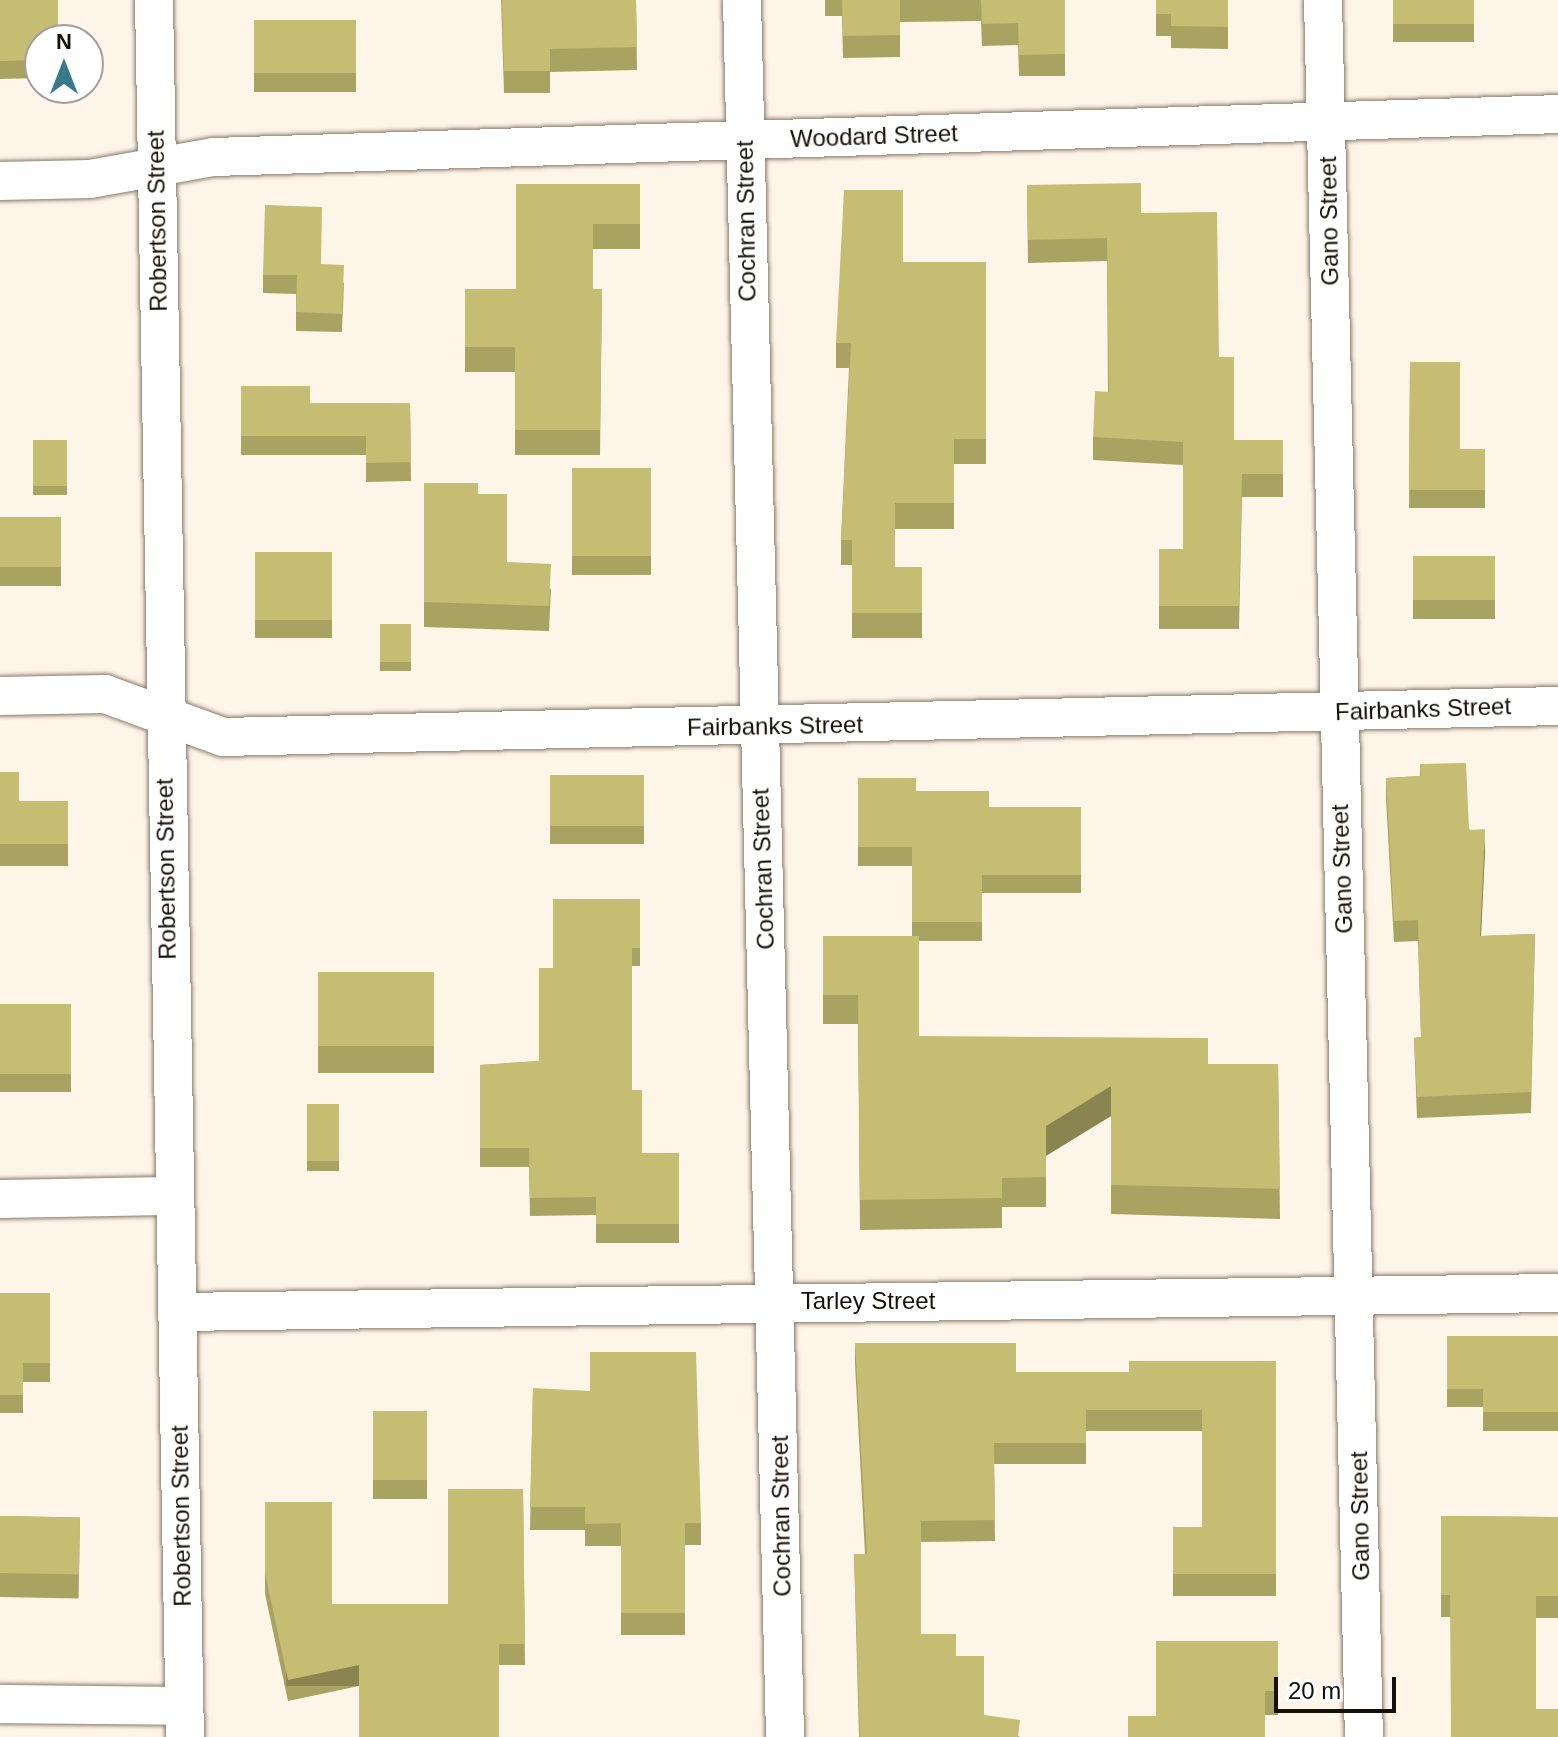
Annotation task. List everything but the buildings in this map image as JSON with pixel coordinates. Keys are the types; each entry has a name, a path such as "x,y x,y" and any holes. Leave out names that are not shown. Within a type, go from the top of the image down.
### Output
{"street":[{"name":"Robertson Street","path":"154,0 162,718 178,1312 184,1721"},
{"name":"Cochran Street","path":"742,0 758,727 777,1301 785,1737"},
{"name":"Gano Street","path":"1323,0 1336,712 1355,1297 1364,1737"},
{"name":"Woodard Street","path":"0,181 90,179 214,157 1558,114"},
{"name":"Fairbanks Street","path":"0,696 105,694 162,718 223,737 758,727 1558,706"},
{"path":"0,1199 175,1196"},
{"name":"Tarley Street","path":"178,1312 777,1301 1558,1293"},
{"path":"0,1704 184,1721"}]}
